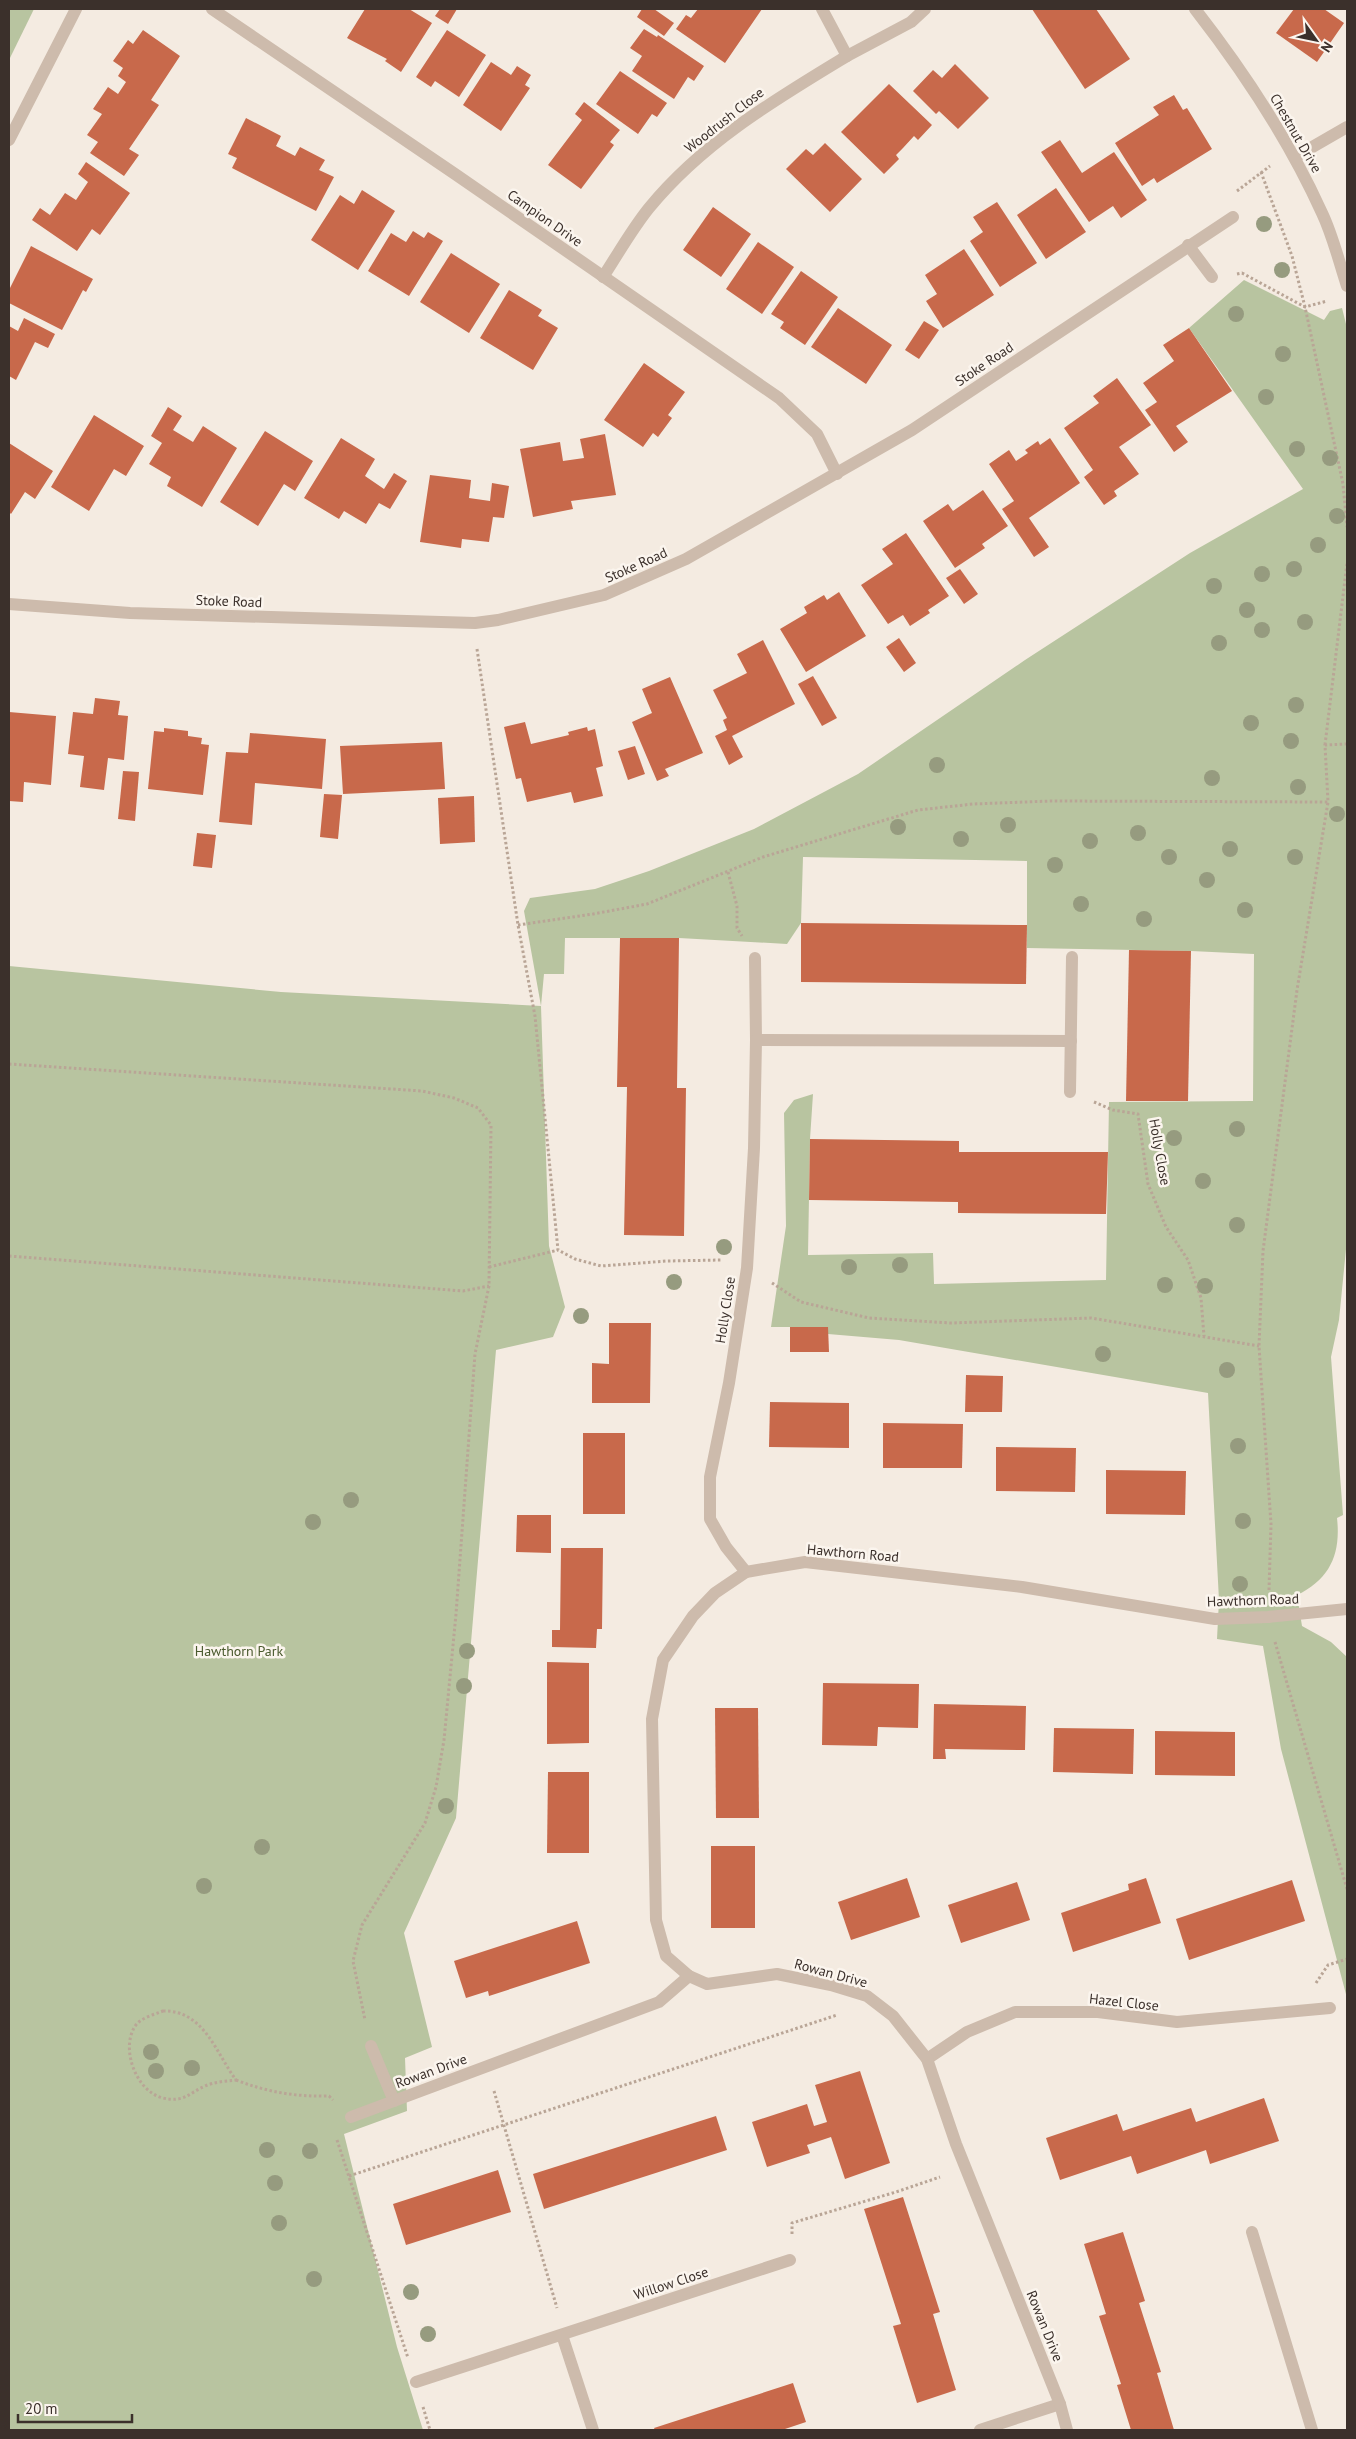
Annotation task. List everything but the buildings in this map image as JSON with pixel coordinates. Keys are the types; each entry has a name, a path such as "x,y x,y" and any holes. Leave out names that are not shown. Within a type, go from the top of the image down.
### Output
{"street":[{"path":"9,140 76,9"},
{"name":"Campion Drive","path":"212,9 456,174 780,398 817,434 837,474"},
{"path":"822,9 847,56"},
{"name":"Woodrush Close","path":"603,277 649,208 702,154 757,111 847,56 911,22 925,9"},
{"name":"Chestnut Drive","path":"1195,9 1229,53 1293,154 1323,215 1347,286"},
{"path":"1293,154 1347,127"},
{"name":"Stoke Road","path":"9,604 130,613 474,623 498,620 604,595 686,559 912,430 1188,245 1233,217"},
{"path":"1188,245 1212,277"},
{"path":"1070,1092 1072,957"},
{"name":"Holly Close","path":"746,1572 726,1547 710,1519 710,1477 729,1384 747,1268 754,1148 755,958"},
{"path":"756,1040 1071,1041"},
{"name":"Hawthorn Road","path":"689,1976 666,1956 656,1920 652,1719 663,1660 693,1616 715,1592 746,1572 805,1562 1022,1587 1215,1619 1268,1617 1347,1609"},
{"name":"Rowan Drive","path":"350,2117 659,2002 689,1976 707,1984 777,1974 831,1985 866,1996 893,2016 926,2058 965,2168 1060,2404 1067,2430"},
{"name":"Hazel Close","path":"926,2058 967,2032 1015,2012 1098,2012 1177,2022 1330,2008"},
{"name":"Rowan Drive","path":"371,2046 394,2101"},
{"path":"1252,2232 1312,2430"},
{"name":"Willow Close","path":"416,2382 790,2260"},
{"path":"562,2335 594,2430"},
{"path":"980,2430 1060,2404"}],"path":[{"path":"1233,217 1230,197 1261,172 1293,154"},
{"path":"1261,172 1292,256 1305,307 1343,484 1347,527"},
{"path":"1212,277 1242,273 1305,307 1330,300"},
{"path":"1347,563 1326,745 1328,802 1299,980 1263,1251 1259,1346 1271,1524 1268,1617 1347,1889"},
{"path":"474,623 518,925 534,1016 558,1250"},
{"path":"1326,745 1347,744"},
{"path":"518,925 647,904 763,857 918,810 964,805 1051,801 1328,802"},
{"path":"728,872 737,906 737,928 755,958"},
{"path":"9,1064 422,1091 454,1098 478,1108 491,1125 489,1286 475,1354 456,1614 444,1740 436,1787 425,1823 362,1925 353,1961 371,2046"},
{"name":"Holly Close","path":"1070,1092 1113,1110 1138,1114 1148,1184 1166,1227 1188,1260 1201,1298 1204,1336"},
{"path":"489,1267 558,1250 576,1259 601,1266 718,1259 747,1268 801,1302 869,1318 951,1324 1091,1318 1259,1346"},
{"path":"9,1256 463,1291 489,1286"},
{"path":"349,2176 875,2003"},
{"path":"236,2080 206,2085 184,2099 162,2098 145,2086 132,2069 129,2050 134,2028 144,2018 163,2011 172,2011 191,2019 212,2040 226,2068 236,2080 259,2089 299,2097 329,2096 350,2117 333,2130 430,2430"},
{"path":"487,2066 502,2126 558,2314 562,2335"},
{"path":"790,2260 792,2223 896,2192 965,2168"}],"green space":[{"path":"9,9 34,9 9,60"},
{"path":"1244,280 1324,320 1330,311 1342,308 1347,328 1347,1239 1339,1320 1331,1357 1343,1515 1337,1518 1337,1543 1331,1564 1318,1581 1297,1595 1302,1626 1331,1642 1347,1657 1347,1998 1281,1749 1263,1646 1217,1639 1219,1600 1208,1393 899,1340 828,1334 828,1327 771,1327 786,1226 784,1113 794,1100 813,1094 810,1139 808,1255 933,1253 934,1284 1106,1280 1109,1102 1253,1101 1254,954 1027,948 1027,861 803,857 801,923 787,944 679,938 565,938 564,974 544,974 541,1006 524,911 530,898 595,889 649,871 754,829 858,774 1025,660 1190,553 1303,489 1189,328"},
{"name":"Hawthorn Park","path":"9,966 281,992 541,1006 549,1246 565,1307 553,1337 496,1350 456,1818 404,1933 432,2047 405,2058 407,2111 344,2134 397,2347 423,2430 9,2430"}]}
